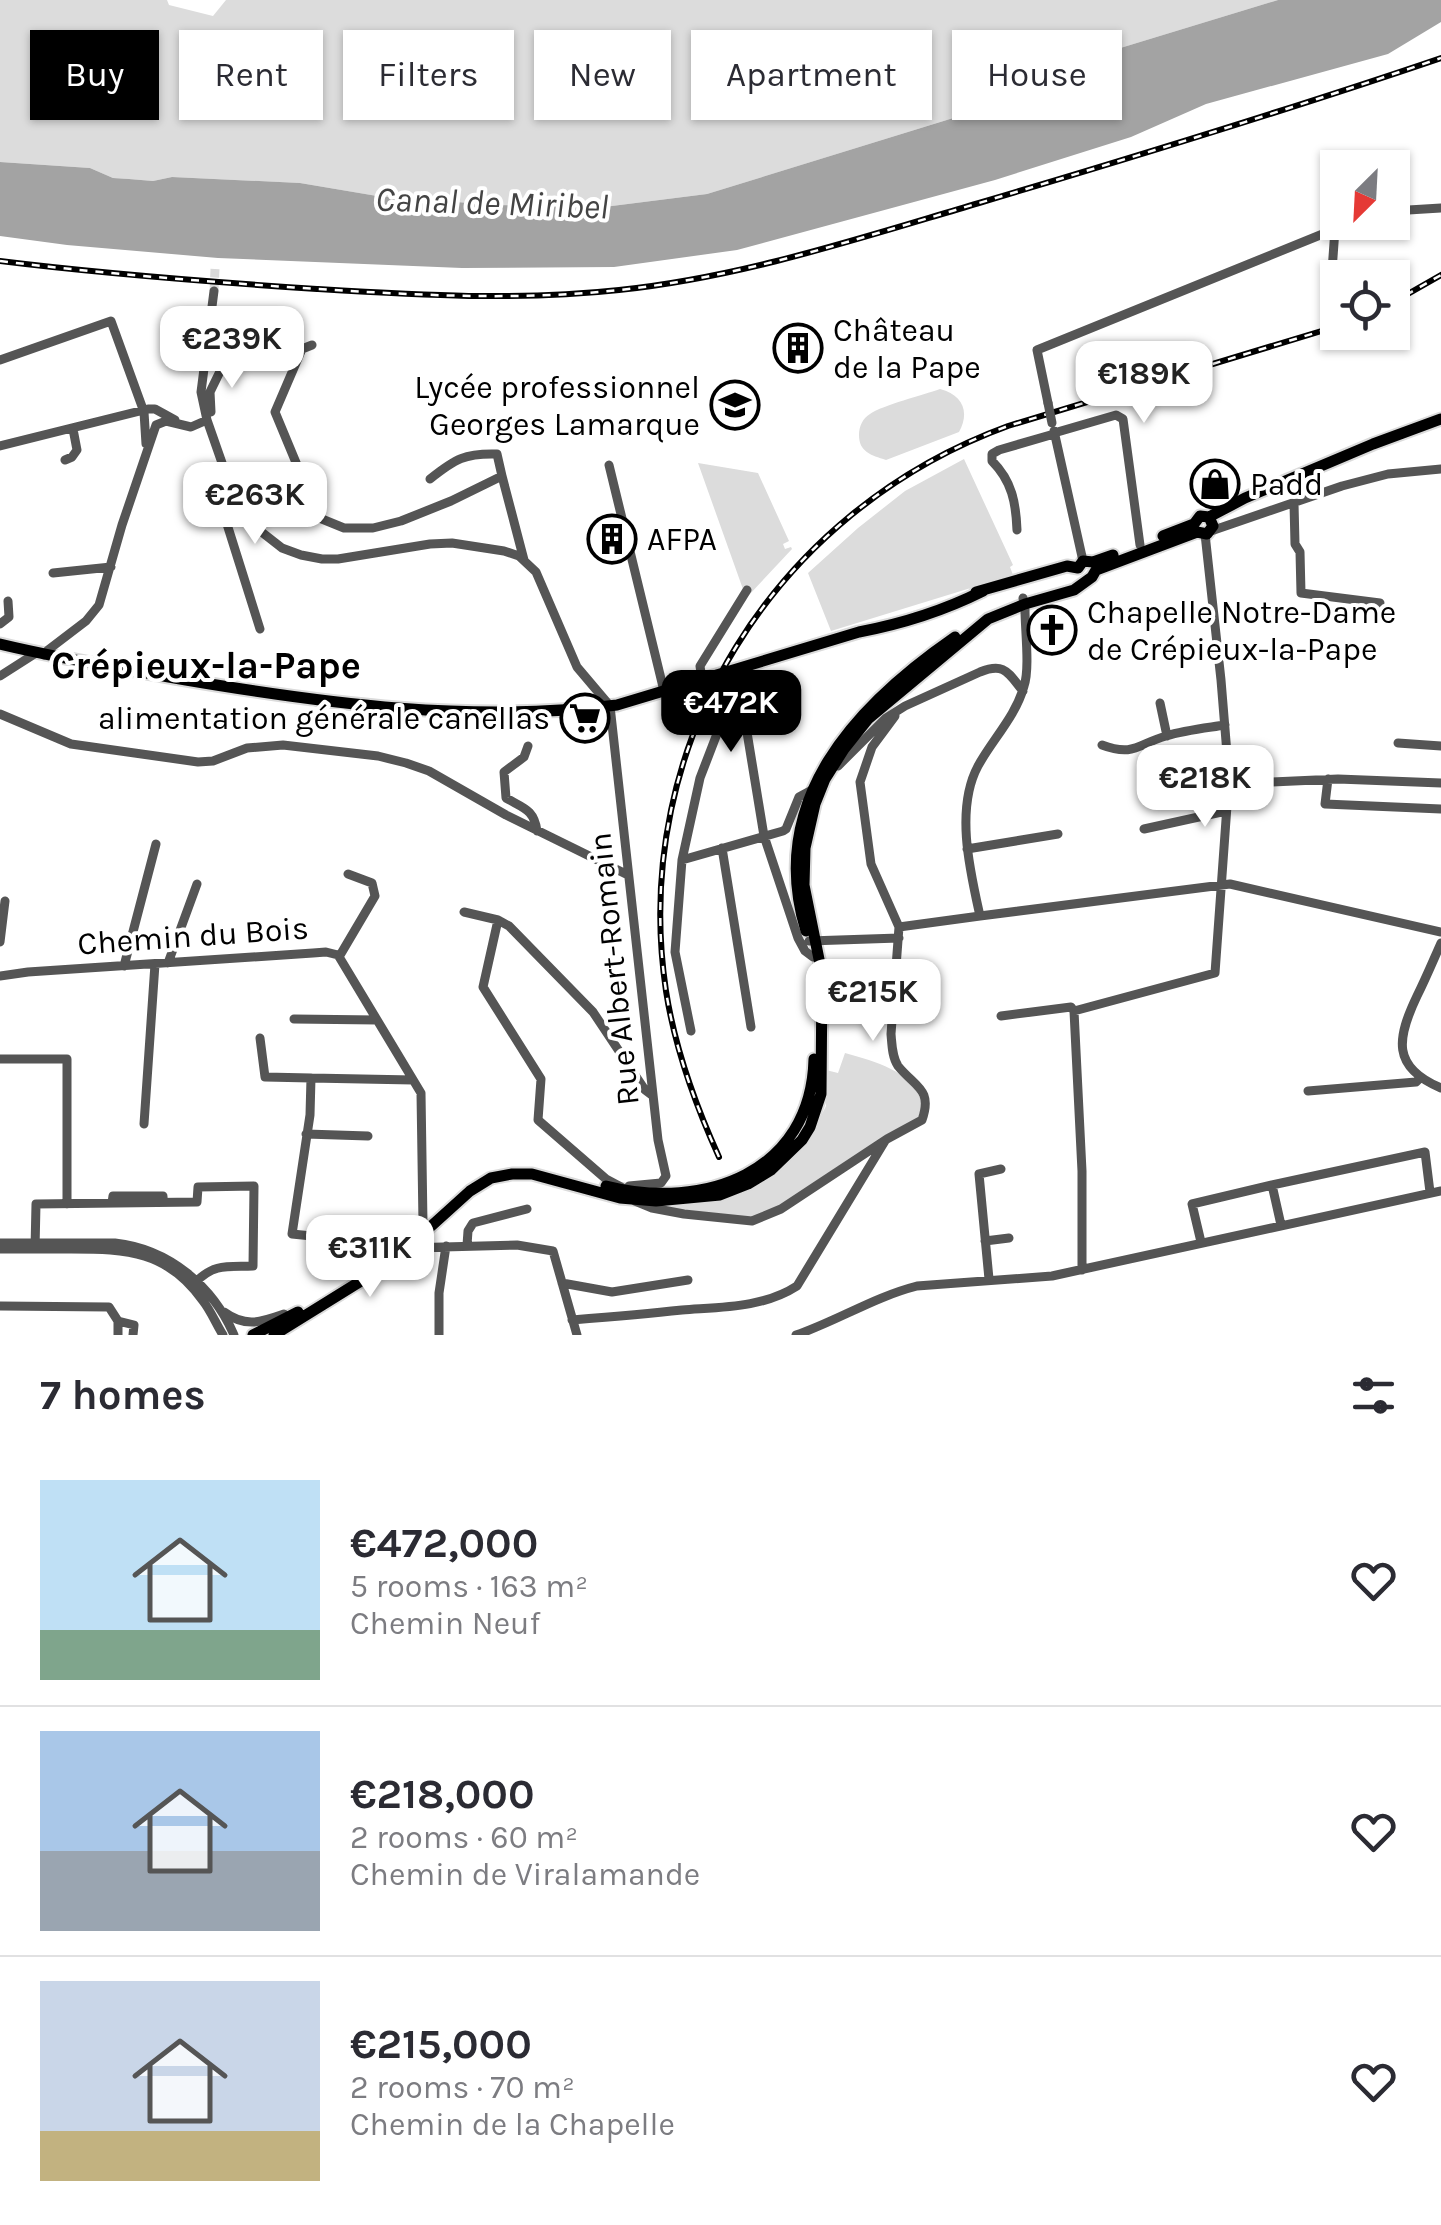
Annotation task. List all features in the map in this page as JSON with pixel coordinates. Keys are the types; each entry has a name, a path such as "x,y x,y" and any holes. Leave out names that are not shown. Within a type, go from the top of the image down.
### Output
{"main road":[{"path":"0,644 297,699 356,706 521,712 610,706 744,672 948,599 1067,566 1086,569 1205,527 1245,498 1441,419"},
{"path":"253,1335 318,1304 367,1274 474,1180 502,1168 537,1169 622,1192 634,1200 656,1202 720,1195 770,1170 802,1140 821,1094 822,974 796,892 796,871 799,834 812,790 838,744 879,698 934,651 978,621 1070,586 1086,569 1140,546 1205,527"},
{"path":"271,1335 369,1276 470,1190 491,1178 532,1174 622,1192 676,1192 722,1185 758,1169 786,1143 800,1122 812,1082 813,940 804,885 805,848 815,804 844,749 868,720 943,654 988,620 1024,601"}],"street":[{"path":"1410,210 1441,208"},
{"path":"1086,569 1037,350 1320,233"},
{"path":"214,291 200,392 235,500 258,530 282,548 322,560 452,542 504,550 524,560 536,572 577,667 610,706"},
{"path":"0,360 111,321 149,411 151,425 103,596 93,614 40,654 0,676"},
{"path":"312,345 302,348 275,412 297,464 304,506 309,512 344,528 374,528 452,501 502,476"},
{"path":"208,422 210,392 231,349"},
{"path":"0,446 149,411 181,424"},
{"path":"1017,530 1016,501 992,461 992,454 1053,430 1116,415 1123,419 1140,546"},
{"path":"151,425 166,422 191,426 208,422"},
{"path":"65,460 76,450 73,428"},
{"path":"430,478 458,458 497,454 524,560"},
{"path":"222,464 216,486 260,629"},
{"path":"609,465 664,691"},
{"path":"1001,1016 1072,1007 1074,1010 1215,973 1229,778 1205,527 1227,526 1388,474 1441,469"},
{"path":"1294,502 1301,593 1380,603"},
{"path":"228,528 243,512"},
{"path":"53,573 111,567"},
{"path":"702,680 700,666 748,590"},
{"path":"0,624 9,617 8,601"},
{"path":"980,916 967,861 968,796 972,780 1026,681 1024,601"},
{"path":"826,779 876,728 905,706 989,668 1007,670 1023,691"},
{"path":"744,672 744,714 764,836 798,938 813,958"},
{"path":"691,1030 676,952 682,860 700,778 744,672"},
{"path":"1160,704 1166,736"},
{"name":"Rue Albert-Romain","path":"610,706 658,1140 666,1168 665,1180 622,1192"},
{"path":"634,1200 684,1214 752,1221 781,1209 887,1138 922,1120 927,1103 922,1091 896,1063 893,1052 899,932 871,864 860,782 872,747 897,712"},
{"path":"0,714 71,744 198,762 266,745 378,756 429,772 628,875"},
{"path":"1102,746 1130,751 1166,736 1225,724"},
{"path":"1398,743 1441,746"},
{"path":"528,746 524,757 504,772 506,798 531,813 537,831"},
{"path":"1229,778 1272,782 1441,782"},
{"path":"1328,780 1326,804 1441,809"},
{"path":"682,860 786,829 799,797 812,790"},
{"path":"1144,829 1226,811"},
{"path":"967,850 1058,834"},
{"path":"124,966 156,844"},
{"path":"722,848 751,1027"},
{"path":"338,957 375,896 372,882 348,874"},
{"path":"168,962 197,884"},
{"path":"813,940 899,932 980,916 1230,884 1441,932"},
{"path":"0,942 5,901"},
{"path":"464,912 509,926 593,1012 645,1090 653,1096"},
{"path":"498,920 483,987 541,1079 538,1120 622,1192"},
{"path":"1441,943 1402,1032 1406,1061 1420,1078 1441,1088"},
{"name":"Chemin du Bois","path":"0,976 326,952 338,957 421,1094 423,1224"},
{"path":"144,1124 154,964"},
{"path":"1074,1010 1082,1171 1082,1270"},
{"path":"294,1019 377,1020"},
{"path":"260,1038 264,1077 413,1080"},
{"path":"0,1059 66,1059 67,1204"},
{"path":"311,1078 292,1234 552,1251 577,1335"},
{"path":"1308,1091 1416,1082 1420,1078"},
{"path":"306,1134 368,1136"},
{"path":"572,1320 722,1307 781,1296 796,1286 887,1138"},
{"path":"796,1335 917,1286 1052,1276 1436,1191 1425,1152 1192,1204 1201,1242"},
{"path":"989,1280 978,1174 1001,1170"},
{"path":"35,1246 36,1204 196,1202 198,1187 254,1186 253,1266 215,1268 196,1282"},
{"path":"1272,1186 1280,1225"},
{"path":"466,1246 473,1223 528,1209"},
{"path":"985,1242 1009,1238"},
{"path":"0,1246 130,1244 168,1258 196,1282 234,1335"},
{"path":"35,1246 116,1249 148,1256 172,1269 202,1298 223,1335"},
{"path":"440,1335 439,1293 446,1246"},
{"path":"562,1284 612,1292 688,1280"},
{"path":"214,1304 246,1323 298,1312"},
{"path":"0,1306 110,1307 118,1321 118,1335"},
{"path":"118,1321 134,1325 133,1335"},
{"path":"213,1335 215,1322"}],"shaded area":[{"path":"0,0 167,0 169,5 213,16 226,0 1278,0 1122,48 1122,30 952,30 952,118 707,194 604,207 496,205 377,196 300,183 113,178 90,168 0,162"},
{"name":"Canal de Miribel","path":"1278,0 1441,0 1441,22 1388,54 1206,104 1131,137 995,180 737,250 614,267 462,268 218,258 0,236 0,162 90,168 113,178 300,183 377,196 496,205 604,207 707,194 952,118 1122,120 1122,48"},
{"path":"940,389 954,395 962,405 964,418 959,432 886,460 864,449 859,432 868,416"},
{"path":"964,459 1013,565 1013,575 831,631 808,573 905,491"},
{"path":"698,463 758,473 789,541 783,544 785,549 792,549 749,595 744,592"},
{"path":"845,1053 890,1069 909,1082 923,1103 918,1118 774,1210 751,1218 650,1205 711,1202 746,1191 814,1130 826,1106 826,1070 838,1073"}],"tunnel":[{"path":"214,291 215,269"}],"railway":[{"path":"0,261 198,280 430,295 543,295 665,284 756,266 890,230 1211,133 1441,58"},
{"path":"1410,293 1441,275"},
{"path":"719,1157 675,1034 666,991 661,899 671,810 697,726 736,647 788,577 851,515 925,465 1008,426 1320,331"}],"place":[{"name":"Château de la Pape","path":"798,348"},
{"name":"Lycée professionnel Georges Lamarque","path":"735,405"},
{"name":"Padd","path":"1215,484"},
{"name":"AFPA","path":"612,539"},
{"name":"Chapelle Notre-Dame de Crépieux-la-Pape","path":"1052,630"},
{"name":"alimentation générale canellas","path":"585,718"}],"district":[{"name":"Crépieux-la-Pape","path":"206,665"}]}
